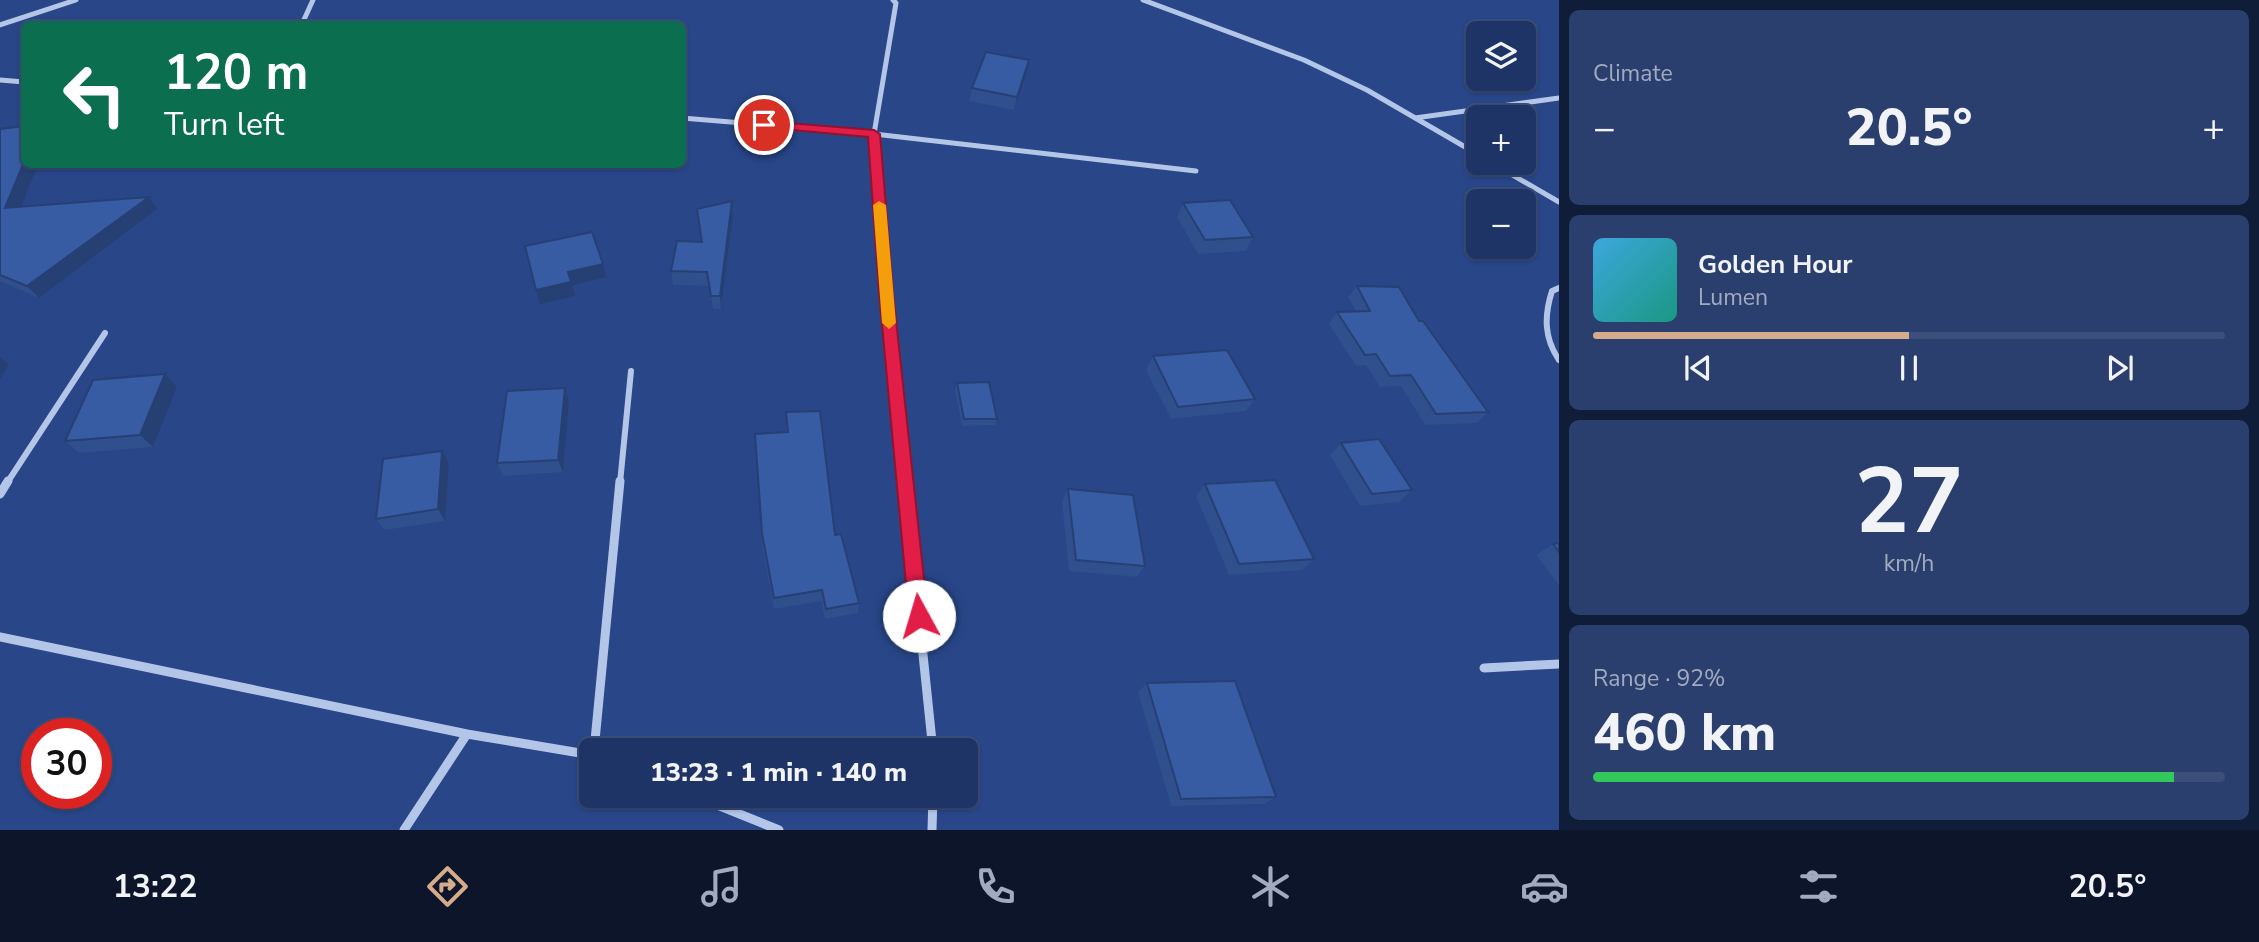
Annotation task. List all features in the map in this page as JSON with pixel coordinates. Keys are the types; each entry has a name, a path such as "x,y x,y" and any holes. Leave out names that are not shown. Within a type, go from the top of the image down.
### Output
{"street":[{"path":"0,25 77,0"},
{"path":"303,21 313,0"},
{"path":"893,0 896,3 874,134 886,292 932,738"},
{"path":"1143,0 1304,60 1466,147"},
{"path":"0,80 21,82"},
{"path":"1415,118 1559,98"},
{"path":"686,118 874,134 1196,172"},
{"path":"1513,175 1559,202"},
{"path":"1559,288 1552,291 1544,314 1550,349 1559,360"},
{"path":"0,494 105,333"},
{"path":"595,738 631,371"},
{"path":"0,637 467,734 579,753"},
{"path":"1485,668 1559,664"},
{"path":"404,830 467,734"},
{"path":"725,808 779,830"},
{"path":"932,830 933,808"}],"building":[{"path":"986,52 1029,60 1017,97 972,88"},
{"path":"21,126 22,168 5,208 149,197 27,286 0,275 0,129"},
{"path":"1230,200 1253,237 1205,240 1183,203"},
{"path":"732,201 720,296 711,296 707,272 671,271 677,241 702,242 697,209"},
{"path":"592,232 603,264 568,272 571,282 536,290 525,246"},
{"path":"1357,286 1399,287 1419,321 1423,321 1488,412 1436,414 1411,375 1390,376 1376,354 1365,355 1337,312 1370,311"},
{"path":"1227,350 1255,399 1178,407 1153,356"},
{"path":"165,374 140,435 65,441 93,380"},
{"path":"989,382 997,419 964,419 957,383"},
{"path":"565,388 558,460 497,463 507,391"},
{"path":"820,411 835,535 841,534 859,603 826,609 822,590 774,598 762,533 755,434 788,432 786,412"},
{"path":"1379,439 1412,490 1372,494 1341,443"},
{"path":"442,451 438,509 376,519 383,459"},
{"path":"1275,480 1314,559 1239,564 1205,484"},
{"path":"1068,489 1133,495 1145,566 1076,560"},
{"path":"1235,681 1276,797 1181,799 1147,683"}],"slow traffic":[{"path":"879,205 889,323"}],"route":[{"path":"764,125 874,134 886,292 919,616"}]}
